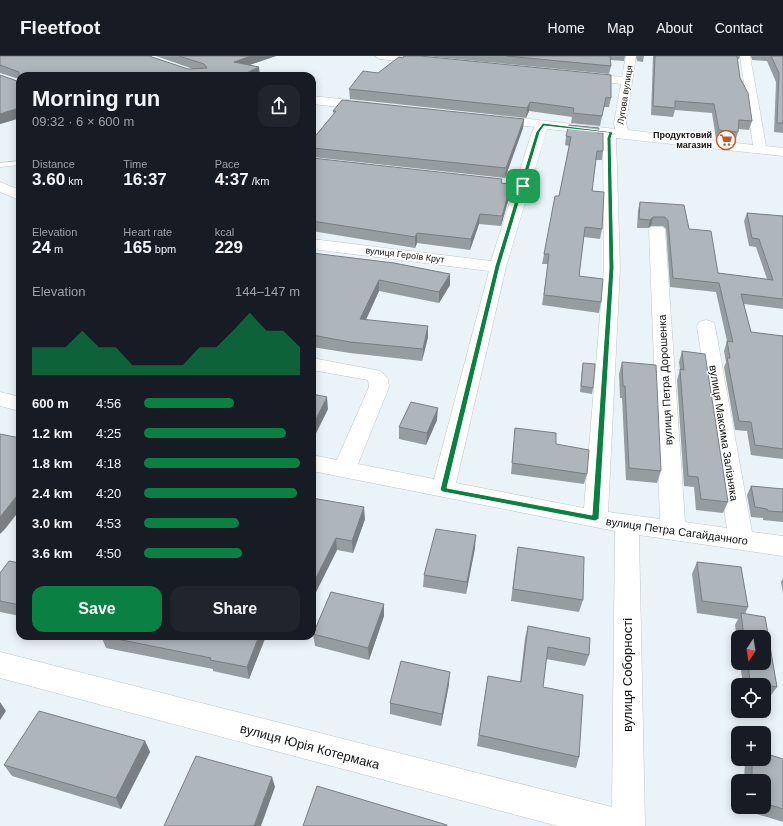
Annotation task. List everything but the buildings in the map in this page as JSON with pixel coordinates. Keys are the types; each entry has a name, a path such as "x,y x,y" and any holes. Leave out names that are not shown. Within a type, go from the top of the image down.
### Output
{"street":[{"path":"380,56 436,62"},
{"name":"Лугова вулиця","path":"595,519 612,268 609,138 616,133 620,123 631,56"},
{"path":"745,56 760,150"},
{"path":"571,75 627,81"},
{"path":"316,100 381,107"},
{"path":"481,118 783,152"},
{"path":"443,490 498,266 515,185 538,132 543,125"},
{"path":"0,186 16,194"},
{"name":"вулиця Петра Дорошенка","path":"657,230 673,530"},
{"name":"вулиця Героїв Крут","path":"316,244 498,266"},
{"name":"вулиця Максима Залізняка","path":"706,326 741,540"},
{"path":"316,365 374,375 378,379 379,387 344,469"},
{"path":"0,399 16,403"},
{"name":"вулиця Петра Сагайдачного","path":"316,464 595,519 783,546"},
{"name":"вулиця Соборності","path":"626,523 628,826"},
{"name":"вулиця Юрія Котермака","path":"0,665 620,826"}],"lane":[{"path":"0,165 16,163"}],"place":[{"name":"Продуктовий магазин","path":"726,140"}],"route":[{"path":"543,125 611,132 609,138 612,268 595,519 443,490 498,266 523,186 538,132 543,125"}]}
